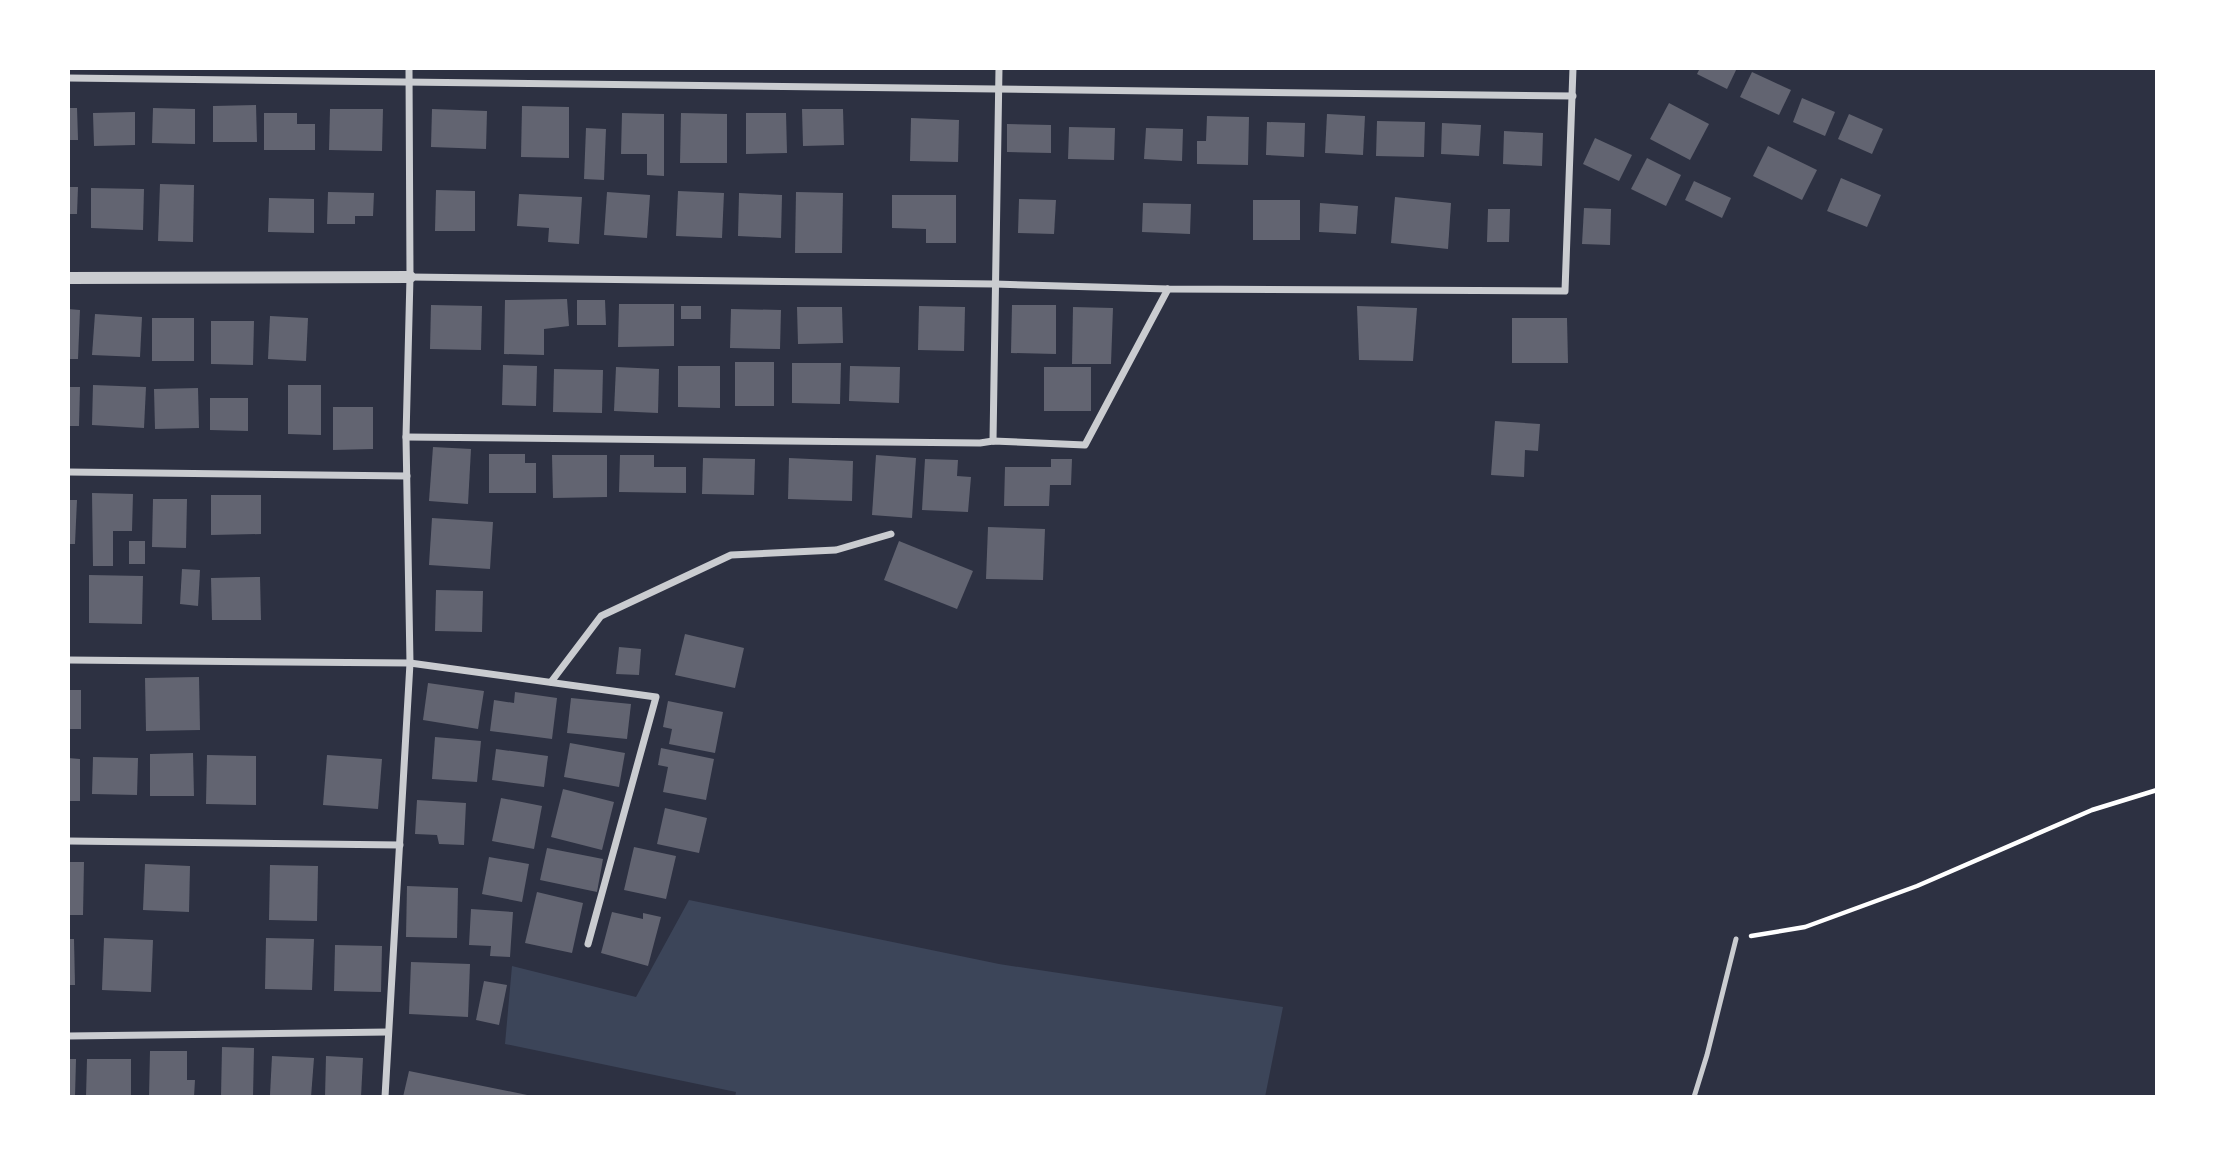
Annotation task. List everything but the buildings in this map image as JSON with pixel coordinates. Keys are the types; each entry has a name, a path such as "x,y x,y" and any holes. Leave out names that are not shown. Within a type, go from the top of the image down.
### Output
{"street":[{"path":"385,1097 410,663 406,437 410,277 409,68"},
{"path":"993,441 999,68"},
{"path":"68,278 410,277 994,284 1168,289 1565,292 1573,68"},
{"path":"68,78 1573,96"},
{"path":"406,437 993,441 1085,445 1168,289"},
{"path":"68,472 407,476"},
{"path":"551,682 601,616 731,555 836,550 891,534"},
{"path":"68,660 410,663 656,696 588,944"},
{"path":"68,841 400,845"},
{"path":"68,1036 388,1032"}],"lane":[{"path":"1694,1097 1736,939"}],"path":[{"path":"1736,939 1805,927 1917,886 2092,810 2157,790"}],"shaded area":[{"path":"689,900 999,964 1283,1007 1265,1097 735,1097 736,1092 505,1044 512,966 636,997"}]}
